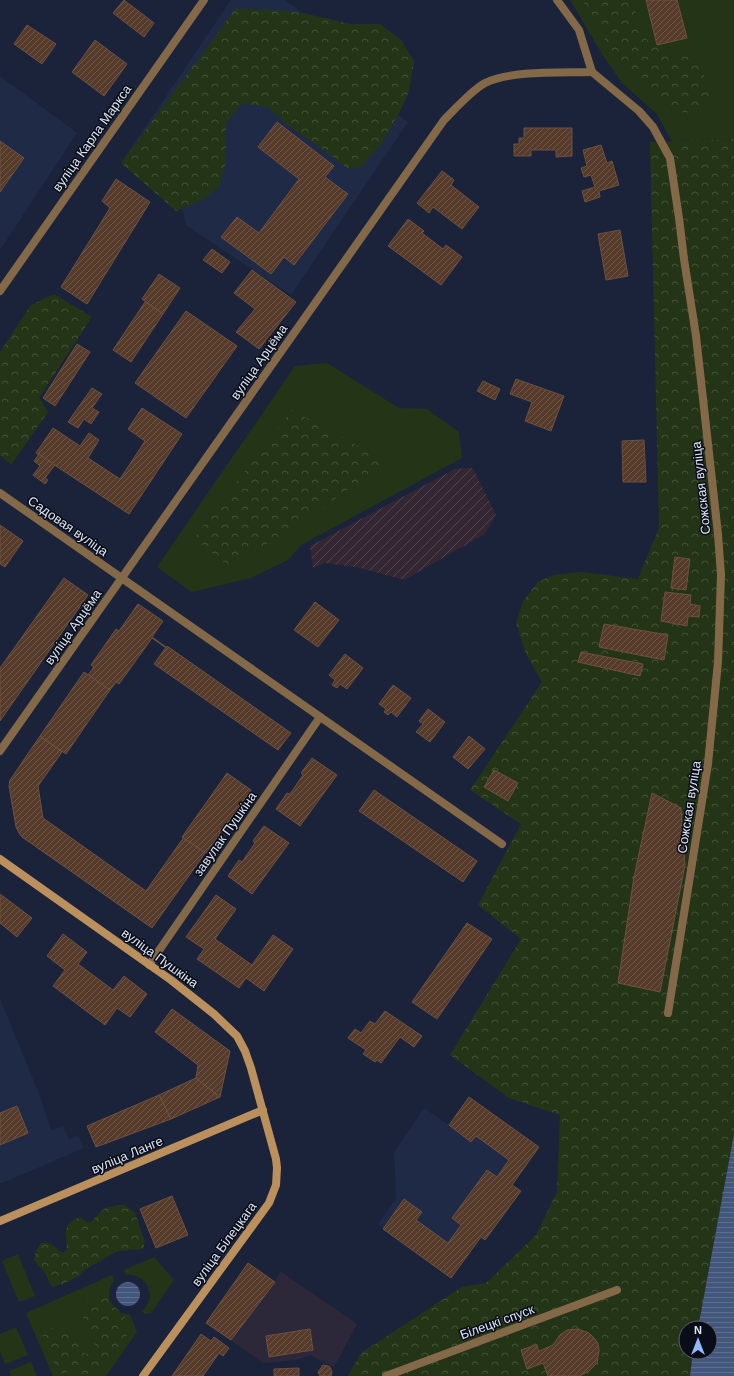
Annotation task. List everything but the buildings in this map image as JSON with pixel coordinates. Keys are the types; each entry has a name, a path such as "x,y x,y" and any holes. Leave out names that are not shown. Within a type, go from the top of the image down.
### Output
{"street":[{"name":"вуліца Карла Маркса","path":"0,291 204,0"},
{"path":"557,0 579,30 592,72"},
{"name":"вуліца Арцёма","path":"0,751 444,120 464,100 485,83 511,75 592,72"},
{"name":"Сожская вуліца","path":"592,72 640,111 653,127 670,158 696,336 718,534 721,575 719,648 708,764 668,1013"},
{"name":"Садовая вуліца","path":"0,493 122,578"},
{"path":"122,578 502,844"},
{"name":"завулак Пушкіна","path":"149,965 320,717"},
{"name":"вуліца Пушкіна","path":"0,859 149,965 214,1014 237,1036 245,1051 263,1110"},
{"name":"вуліца Ланге","path":"0,1221 263,1110"},
{"name":"вуліца Білецкага","path":"143,1376 269,1203 276,1184 277,1168 274,1150 263,1110"},
{"name":"Білецкі спуск","path":"386,1376 616,1290"}],"shaded area":[{"path":"231,0 285,0 335,36 321,60 408,122 291,295 186,225 183,211 121,163"},
{"path":"0,76 77,133 0,250"},
{"path":"473,468 496,515 485,534 404,580 360,568 326,563 313,568 310,546 455,469"},
{"path":"0,999 38,1091 51,1130 63,1126 69,1139 78,1136 84,1148 0,1184"},
{"path":"469,1097 539,1147 512,1185 521,1191 485,1240 481,1237 451,1278 378,1224 396,1198 394,1152 424,1108 449,1125"},
{"path":"734,1134 734,1376 690,1376 692,1360 718,1360 718,1320 699,1320"},
{"path":"248,1263 275,1282 280,1271 357,1324 334,1367 310,1355 297,1360 263,1363 206,1323"},
{"path":"128,1282 137,1285 140,1294 137,1303 128,1306 119,1303 116,1294 119,1285"}],"green space":[{"path":"570,0 734,0 734,139 672,141 656,113 622,83 604,57"},
{"path":"582,0 638,0 636,10 637,19 647,41 658,49 678,53 687,57 703,72 709,93 706,105 699,110 692,112 676,111 659,102 627,71 600,32"},
{"path":"236,8 303,13 350,24 380,24 401,40 414,61 409,92 397,117 381,144 361,167 347,168 286,124 268,107 242,103 226,124 226,162 219,187 204,199 176,211 121,163"},
{"path":"734,139 734,1134 699,1320 678,1320 678,1360 692,1360 690,1376 348,1376 361,1353 462,1287 486,1283 536,1235 557,1192 560,1115 509,1098 450,1055 521,939 478,905 521,824 470,790 542,682 526,654 516,623 523,601 538,582 554,575 581,572 638,579 659,528 650,142"},
{"path":"54,294 92,317 39,398 48,412 11,465 0,455 0,352 31,305"},
{"path":"327,363 399,408 427,409 459,432 462,458 301,545 288,560 251,578 192,592 157,567 295,366"},
{"path":"292,410 387,462 318,511 230,567 194,538"},
{"path":"125,1205 135,1213 145,1242 143,1249 118,1251 86,1269 79,1276 63,1284 52,1287 45,1273 34,1260 36,1251 41,1243 48,1243 63,1253 67,1249 66,1230 70,1223 80,1217 87,1222 91,1222 105,1208"},
{"path":"18,1254 35,1296 19,1302 2,1261"},
{"path":"154,1257 174,1280 151,1313 144,1314 142,1311 147,1305 150,1293 148,1287 139,1277 126,1275 124,1270"},
{"path":"112,1275 114,1281 109,1292 111,1304 119,1312 130,1314 137,1332 106,1376 53,1376 26,1313"},
{"path":"93,1294 106,1298 122,1313 128,1323 128,1333 126,1338 114,1357 102,1365 100,1376 81,1376 82,1369 71,1370 59,1375 36,1321 56,1330 77,1331 82,1337 82,1351 86,1354 90,1353 95,1345 84,1320 83,1309"},
{"path":"16,1327 28,1355 5,1364 0,1352 0,1334"},
{"path":"31,1362 37,1376 11,1376 9,1371"}]}
